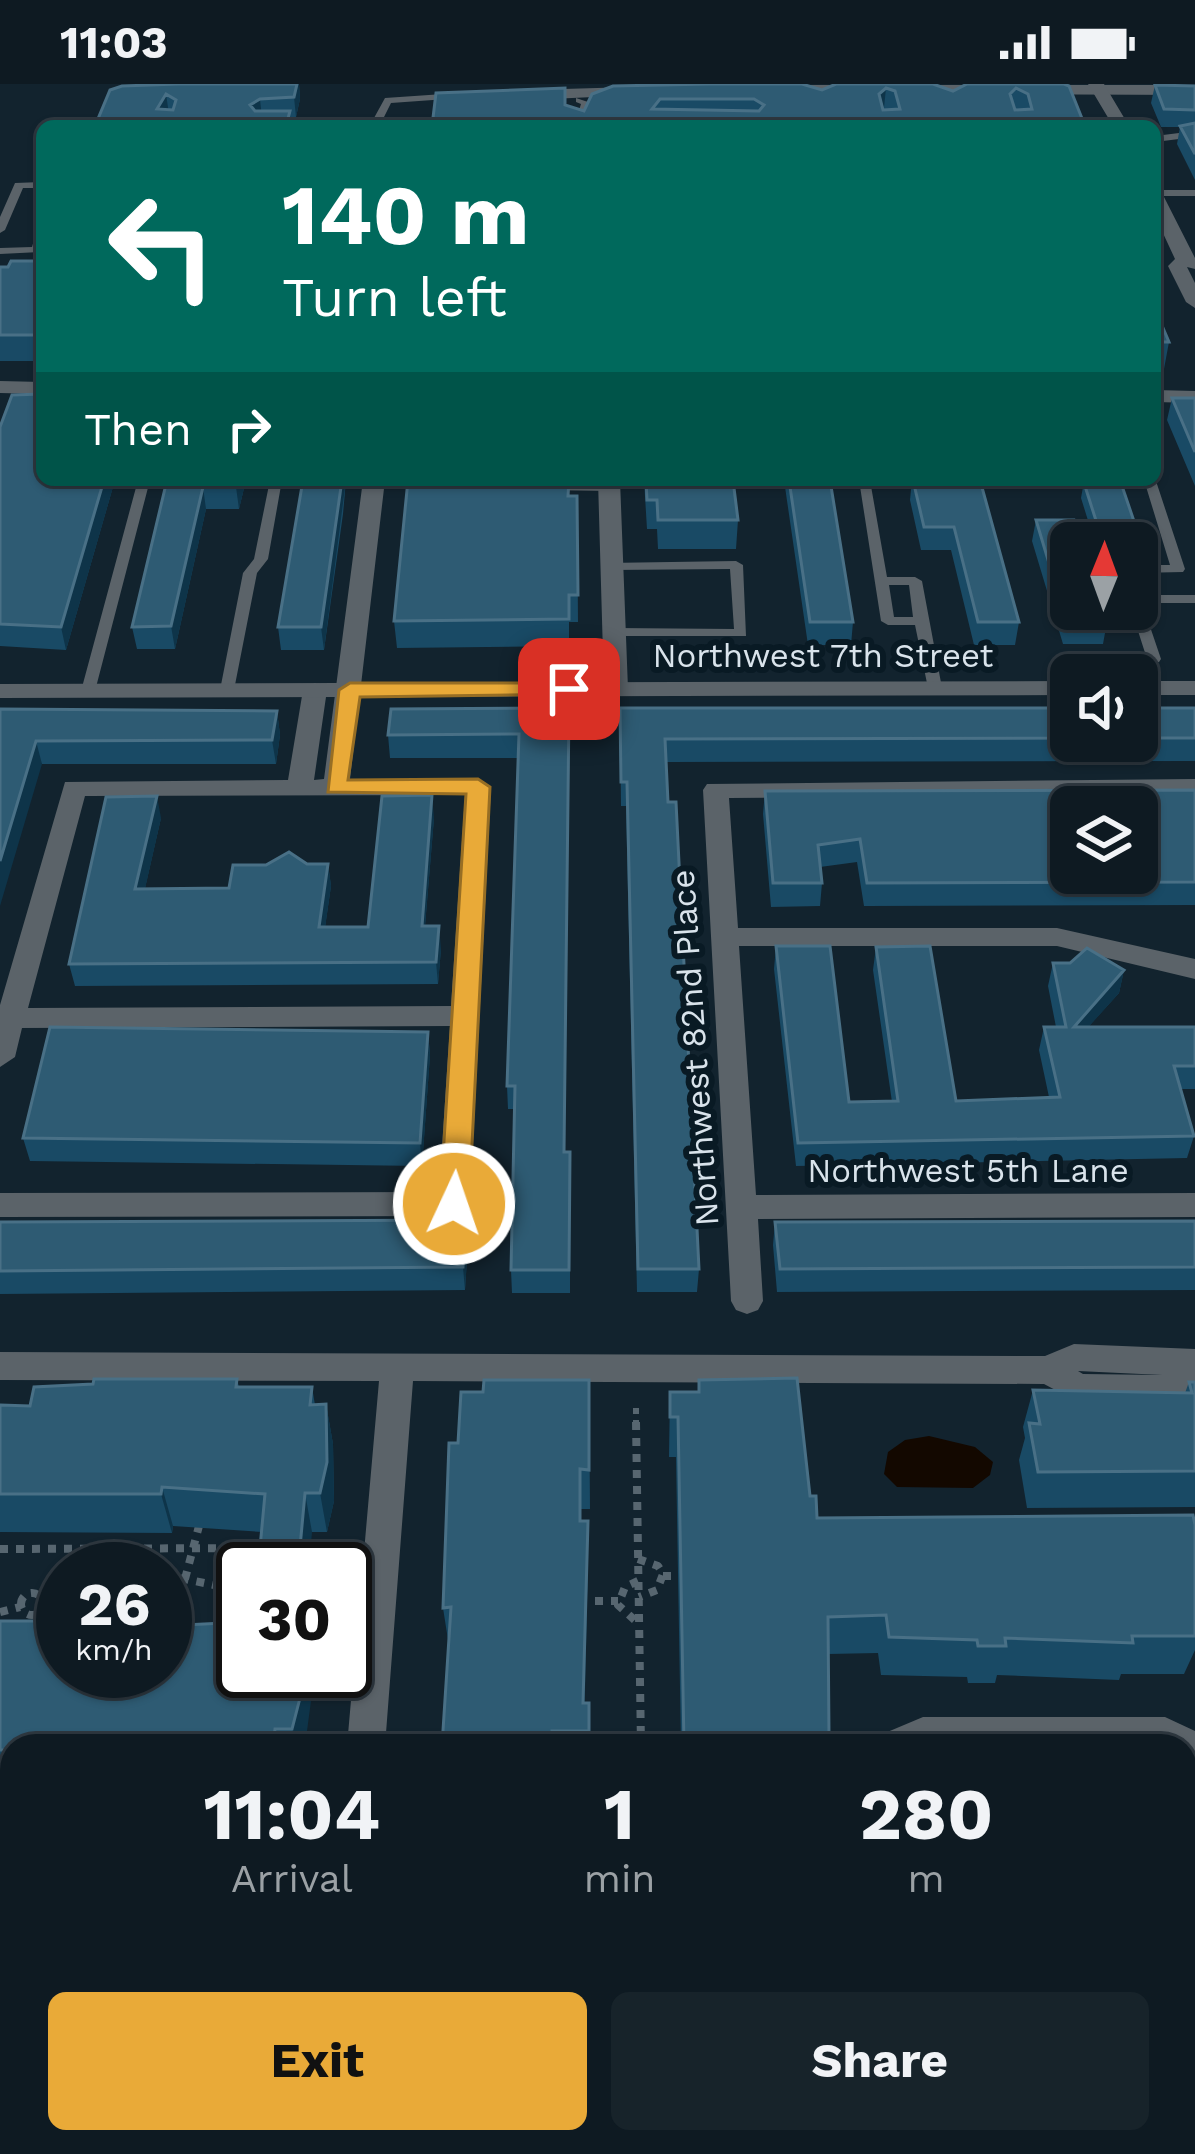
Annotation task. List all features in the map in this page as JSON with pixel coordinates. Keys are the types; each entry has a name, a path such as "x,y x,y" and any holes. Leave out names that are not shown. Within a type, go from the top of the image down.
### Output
{"street":[{"path":"751,90 1101,86 1195,90"},
{"path":"1101,86 1118,120"},
{"path":"517,95 580,101 650,92"},
{"path":"1161,208 1190,262 1177,266 1195,302"},
{"path":"0,387 36,388"},
{"path":"1161,396 1195,397"},
{"path":"336,787 373,486"},
{"path":"609,486 616,689"},
{"name":"Northwest 7th Street","path":"0,691 1050,688"},
{"path":"1158,688 1195,688"},
{"path":"299,787 315,690"},
{"path":"0,1057 74,788 478,787 454,1204 0,1205"},
{"name":"Northwest 82nd Place","path":"747,1301 716,790 1195,787"},
{"path":"722,937 1057,938 1195,969"},
{"path":"11,1018 465,1016"},
{"name":"Northwest 5th Lane","path":"740,1207 1195,1205"},
{"path":"0,1366 1049,1370 1073,1357 1195,1363"},
{"path":"367,1734 397,1368"},
{"path":"1049,1370 1078,1388 1195,1389"}],"lane":[{"path":"377,117 398,98 435,102"},
{"path":"377,117 435,102 473,99"},
{"path":"579,120 580,101"},
{"path":"339,120 411,120"},
{"path":"1161,136 1194,135"},
{"path":"0,230 19,185 36,185"},
{"path":"1161,196 1195,193"},
{"path":"0,250 36,250"},
{"path":"88,691 142,486"},
{"path":"227,690 250,573 261,559 275,486"},
{"path":"531,488 570,486"},
{"path":"865,486 888,621 921,621"},
{"path":"1152,486 1178,568 1158,568"},
{"path":"611,566 736,565 741,633 615,632"},
{"path":"883,581 915,581 935,688"},
{"path":"1158,601 1195,599"}],"path":[{"path":"636,1408 640,1734"},
{"path":"192,1555 199,1526"},
{"path":"0,1549 216,1548"},
{"path":"638,1559 658,1566 663,1576 657,1590 638,1597"},
{"path":"663,1576 677,1576"},
{"path":"618,1601 625,1587 638,1581"},
{"path":"0,1612 36,1596"},
{"path":"578,1601 618,1601"},
{"path":"618,1601 626,1617 639,1623"}],"shaded area":[{"path":"929,1436 975,1447 993,1462 990,1475 973,1488 897,1487 884,1474 888,1452 905,1440"}],"building":[{"path":"178,84 297,84 294,97 260,99 250,105 255,111 290,111 288,120 98,120 110,90","holes":["166,94 176,100 173,110 157,109"]},
{"path":"802,84 822,90 836,84 933,84 953,91 967,84 1064,84 1083,120 433,120 436,93 565,88 565,105 584,111 592,94 613,86","holes":["886,88 895,91 900,109 883,110 879,94","1016,88 1028,94 1032,109 1015,110 1010,94","660,99 754,99 764,105 759,111 652,109"]},
{"path":"1155,85 1195,86 1195,110 1164,109"},
{"path":"1195,123 1195,154 1180,126"},
{"path":"11,261 36,261 36,335 0,335 0,267 8,267"},
{"path":"36,394 36,486 102,486 61,627 0,624 0,427 12,395"},
{"path":"1172,398 1195,398 1195,452"},
{"path":"166,486 236,486 203,487 171,626 132,627"},
{"path":"302,486 341,486 321,627 278,627"},
{"path":"407,486 569,486 568,496 577,496 578,595 569,595 569,619 394,621"},
{"path":"646,486 734,486 738,520 658,520 657,500 647,500"},
{"path":"790,486 831,486 853,622 810,622"},
{"path":"914,486 982,486 1019,622 978,622 954,527 924,527"},
{"path":"1085,486 1122,486 1134,522 1096,522"},
{"path":"1036,520 1074,520 1050,522 1050,567"},
{"path":"569,708 564,1152 570,1152 569,1270 511,1270 515,1086 507,1086 519,734 388,735 391,709"},
{"path":"620,708 1050,708 1050,738 665,739 668,802 676,802 699,1269 638,1269 627,782 621,782"},
{"path":"1158,708 1195,708 1195,738 1158,738"},
{"path":"0,709 277,711 272,740 36,741 0,861"},
{"path":"1050,790 1050,882 867,883 860,839 818,845 822,883 773,883 765,791"},
{"path":"1158,790 1195,790 1195,882 1158,882"},
{"path":"432,795 422,926 439,926 436,962 69,964 106,797 157,796 135,889 229,888 233,865 266,865 289,852 307,864 328,864 319,927 368,927 382,796"},
{"path":"776,946 830,946 849,1102 898,1101 876,947 930,946 956,1101 1060,1097 1044,1027 1066,1027 1053,963 1070,963 1087,948 1124,970 1074,1027 1195,1027 1195,1066 1174,1066 1194,1136 798,1143"},
{"path":"50,1027 428,1032 420,1143 23,1138"},
{"path":"466,1220 463,1267 0,1271 0,1222"},
{"path":"1195,1221 1195,1267 780,1269 775,1222"},
{"path":"797,1378 810,1496 816,1496 817,1518 1193,1515 1195,1636 1132,1636 1133,1643 1005,1638 1006,1646 978,1646 977,1640 889,1637 886,1615 828,1617 829,1734 684,1734 678,1417 670,1417 670,1392 699,1392 699,1380"},
{"path":"94,1379 237,1379 236,1387 312,1387 310,1405 326,1404 327,1462 320,1493 305,1493 300,1542 261,1542 265,1494 162,1487 161,1494 0,1494 0,1405 30,1406 34,1387 93,1384"},
{"path":"484,1380 589,1380 589,1470 580,1469 580,1521 588,1521 583,1703 589,1703 589,1731 443,1734 451,1607 443,1608 449,1443 458,1443 461,1392 483,1392"},
{"path":"1189,1382 1195,1382 1195,1471 1038,1472 1029,1423 1040,1424 1033,1390 1192,1393"},
{"path":"0,1621 36,1621 36,1698 192,1698 192,1625 216,1623 216,1698 300,1698 292,1729 275,1729 274,1734 0,1734"}],"route":[{"path":"454,1204 478,787 336,787 350,690 569,689"}]}
